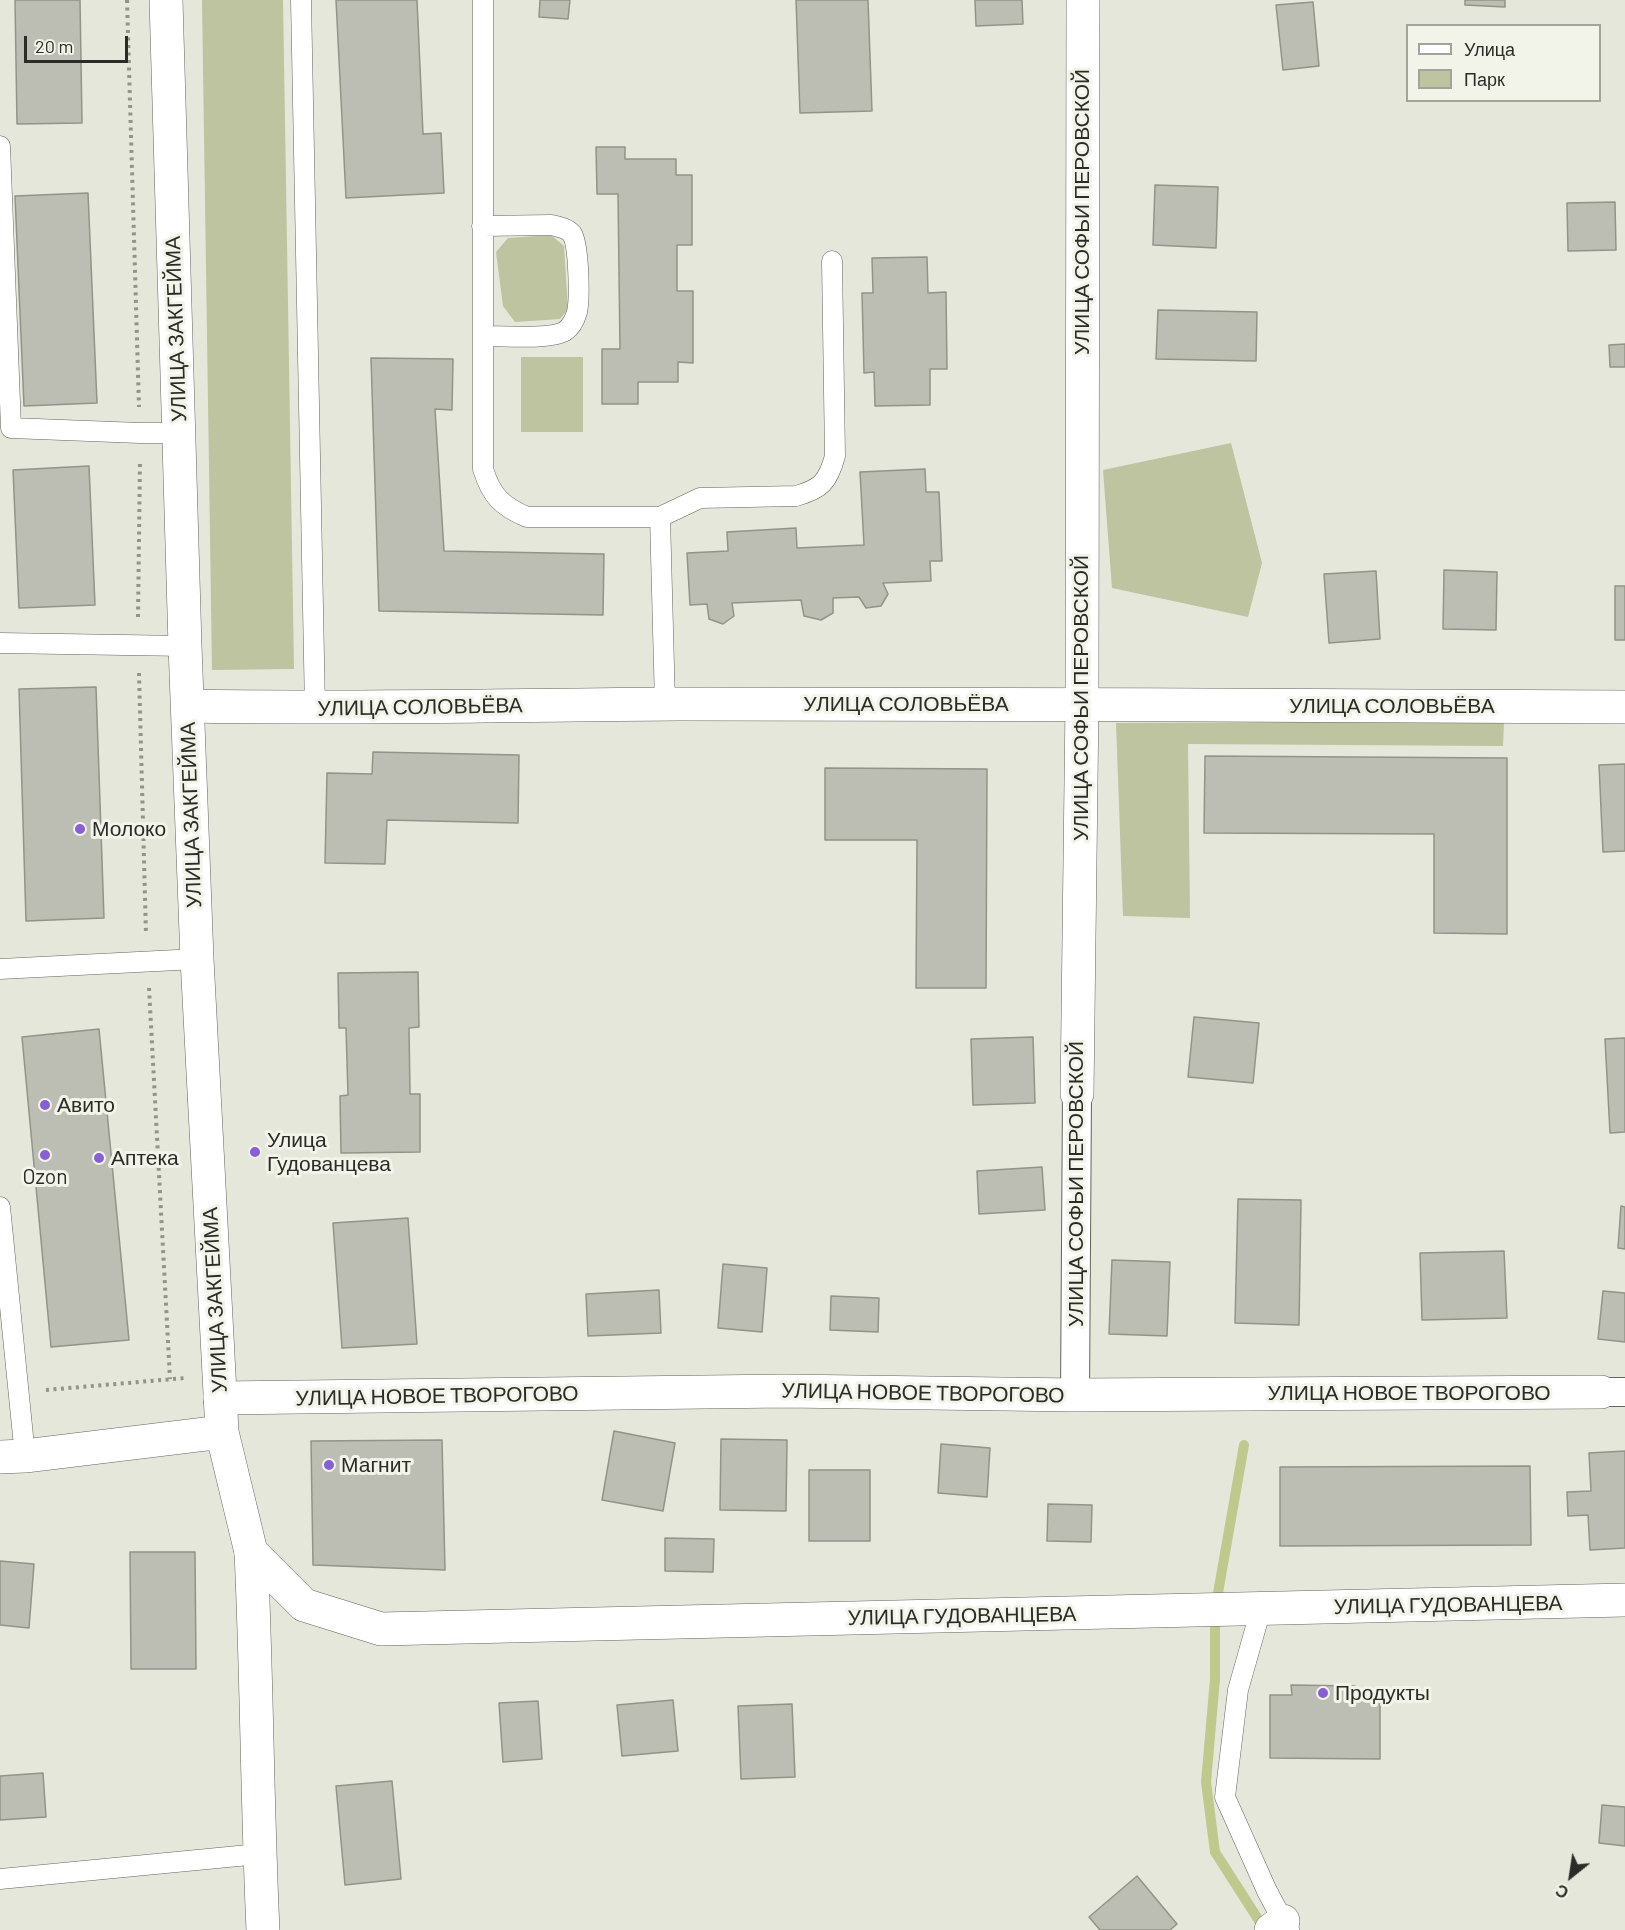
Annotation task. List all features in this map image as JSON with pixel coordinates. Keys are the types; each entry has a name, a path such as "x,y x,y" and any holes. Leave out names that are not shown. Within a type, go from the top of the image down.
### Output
{"street":[{"name":"УЛИЦА ЗАКГЕЙМА","path":"166,0 185,646 197,959 222,1432 252,1552 263,1930"},
{"name":"УЛИЦА СОФЬИ ПЕРОВСКОЙ","path":"1075,1395 1082,704 1083,0"},
{"name":"УЛИЦА СОЛОВЬЁВА","path":"188,706 315,708 665,704 1082,704 1625,707"},
{"name":"УЛИЦА НОВОЕ ТВОРОГОВО","path":"220,1398 786,1391 1075,1395 1613,1392"},
{"path":"12,1456 222,1432"},
{"name":"УЛИЦА ГУДОВАНЦЕВА","path":"252,1552 304,1605 381,1629 1625,1600"}],"lane":[{"path":"301,0 315,708"},
{"path":"483,0 483,469 487,483 497,498 510,510 527,517 660,517 700,498 796,496 811,492 823,484 831,471 835,456 832,261"},
{"path":"0,146 11,428 180,433"},
{"path":"483,226 551,225 562,227 570,232 578,251 578,309 570,328 555,336 483,336"},
{"path":"660,517 665,704"},
{"path":"0,643 185,646"},
{"path":"0,969 197,959"},
{"path":"0,1207 12,1384 12,1456"},
{"path":"1261,1609 1238,1690 1225,1797 1281,1927"},
{"path":"0,1880 260,1854"}],"path":[{"path":"127,0 140,433 138,645 147,961 170,1379"},
{"path":"12,1384 161,1380"}],"green space":[{"path":"202,0 283,0 294,669 212,670"},
{"path":"551,235 564,246 568,309 560,319 515,322 503,306 496,252 508,238"},
{"path":"521,357 583,357 583,432 521,432"},
{"path":"1231,443 1262,563 1248,617 1112,588 1103,470"},
{"path":"1504,721 1503,746 1188,744 1190,918 1123,916 1116,723"}],"building":[{"path":"15,0 80,0 82,123 17,124"},
{"path":"336,0 417,0 423,134 441,133 444,193 346,198"},
{"path":"540,0 570,0 568,19 539,17"},
{"path":"796,0 868,0 872,111 800,113"},
{"path":"975,0 1022,0 1023,24 976,26"},
{"path":"1465,0 1505,0 1505,7 1465,5"},
{"path":"1313,2 1319,66 1283,70 1276,5"},
{"path":"596,147 625,147 625,159 676,159 676,175 692,175 692,245 677,245 677,291 693,291 693,363 678,362 678,382 638,382 638,404 602,404 602,349 620,349 618,194 597,194"},
{"path":"1155,185 1218,187 1216,248 1153,245"},
{"path":"88,193 97,403 24,406 15,196"},
{"path":"1615,202 1616,250 1568,251 1567,203"},
{"path":"927,257 928,293 946,292 947,369 930,369 930,405 875,406 874,372 864,373 862,293 873,293 872,258"},
{"path":"1158,310 1257,312 1256,361 1156,359"},
{"path":"1625,344 1625,367 1610,367 1609,345"},
{"path":"371,358 453,359 452,410 435,409 444,551 604,554 603,615 379,611"},
{"path":"89,466 95,605 19,608 13,470"},
{"path":"925,469 926,492 939,492 942,561 930,561 931,581 883,583 888,594 881,606 866,608 859,597 833,598 833,613 821,620 804,616 801,600 732,603 734,616 723,624 709,619 707,604 690,605 687,553 728,551 727,532 796,528 797,548 864,545 860,472"},
{"path":"1444,570 1497,572 1496,630 1443,629"},
{"path":"1376,571 1380,639 1329,643 1324,574"},
{"path":"1615,586 1625,586 1625,640 1615,640"},
{"path":"96,687 104,918 26,921 19,689"},
{"path":"373,752 519,755 518,823 387,820 385,864 325,863 327,773 372,774"},
{"path":"1205,756 1507,758 1507,934 1434,933 1434,834 1204,833"},
{"path":"1625,764 1625,851 1603,852 1599,765"},
{"path":"825,768 987,769 986,988 916,988 917,840 825,840"},
{"path":"418,972 419,1027 409,1028 410,1094 420,1094 420,1152 341,1153 340,1096 348,1095 346,1028 339,1028 338,973"},
{"path":"1194,1017 1259,1023 1253,1083 1188,1077"},
{"path":"99,1029 129,1340 51,1347 22,1037"},
{"path":"1033,1037 1035,1103 973,1105 971,1039"},
{"path":"1625,1038 1625,1132 1610,1133 1605,1039"},
{"path":"1042,1167 1045,1210 979,1214 977,1171"},
{"path":"1238,1199 1301,1200 1299,1325 1235,1323"},
{"path":"1621,1206 1625,1207 1625,1249 1618,1248"},
{"path":"408,1218 417,1344 342,1348 333,1223"},
{"path":"1504,1251 1507,1318 1422,1320 1420,1253"},
{"path":"1112,1260 1170,1262 1167,1336 1109,1334"},
{"path":"723,1264 767,1268 762,1332 718,1328"},
{"path":"659,1290 661,1333 588,1336 586,1294"},
{"path":"1603,1291 1625,1293 1625,1342 1598,1339"},
{"path":"831,1296 879,1298 878,1332 830,1330"},
{"path":"614,1431 675,1443 663,1511 602,1500"},
{"path":"721,1439 787,1440 786,1511 720,1510"},
{"path":"442,1440 445,1570 313,1565 311,1441"},
{"path":"941,1444 990,1448 987,1497 938,1493"},
{"path":"1625,1451 1625,1548 1590,1550 1588,1515 1568,1516 1567,1492 1591,1491 1589,1453"},
{"path":"1530,1466 1531,1545 1280,1546 1280,1467"},
{"path":"809,1470 870,1470 870,1541 809,1541"},
{"path":"1048,1504 1092,1505 1091,1542 1047,1541"},
{"path":"665,1538 714,1539 713,1572 665,1571"},
{"path":"130,1552 195,1552 196,1669 131,1669"},
{"path":"0,1561 34,1564 29,1628 0,1625"},
{"path":"1291,1685 1355,1686 1355,1696 1380,1695 1380,1759 1270,1758 1270,1695 1292,1695"},
{"path":"673,1700 678,1751 622,1756 617,1705"},
{"path":"538,1701 542,1759 503,1762 499,1703"},
{"path":"792,1704 795,1777 741,1779 738,1706"},
{"path":"43,1773 46,1817 0,1820 0,1776"},
{"path":"392,1781 401,1879 345,1885 336,1786"},
{"path":"1602,1805 1625,1807 1625,1846 1599,1843"},
{"path":"1137,1876 1177,1924 1170,1930 1100,1930 1089,1917"}],"waterway":[{"path":"1244,1445 1215,1610 1215,1679 1206,1782 1215,1852 1265,1930"}],"place":[{"name":"Молоко","path":"80,829"},
{"name":"Авито","path":"45,1105"},
{"name":"Улица Гудованцева","path":"255,1152"},
{"name":"Ozon","path":"45,1155"},
{"name":"Аптека","path":"99,1158"},
{"name":"Магнит","path":"329,1465"},
{"name":"Продукты","path":"1323,1693"}]}
